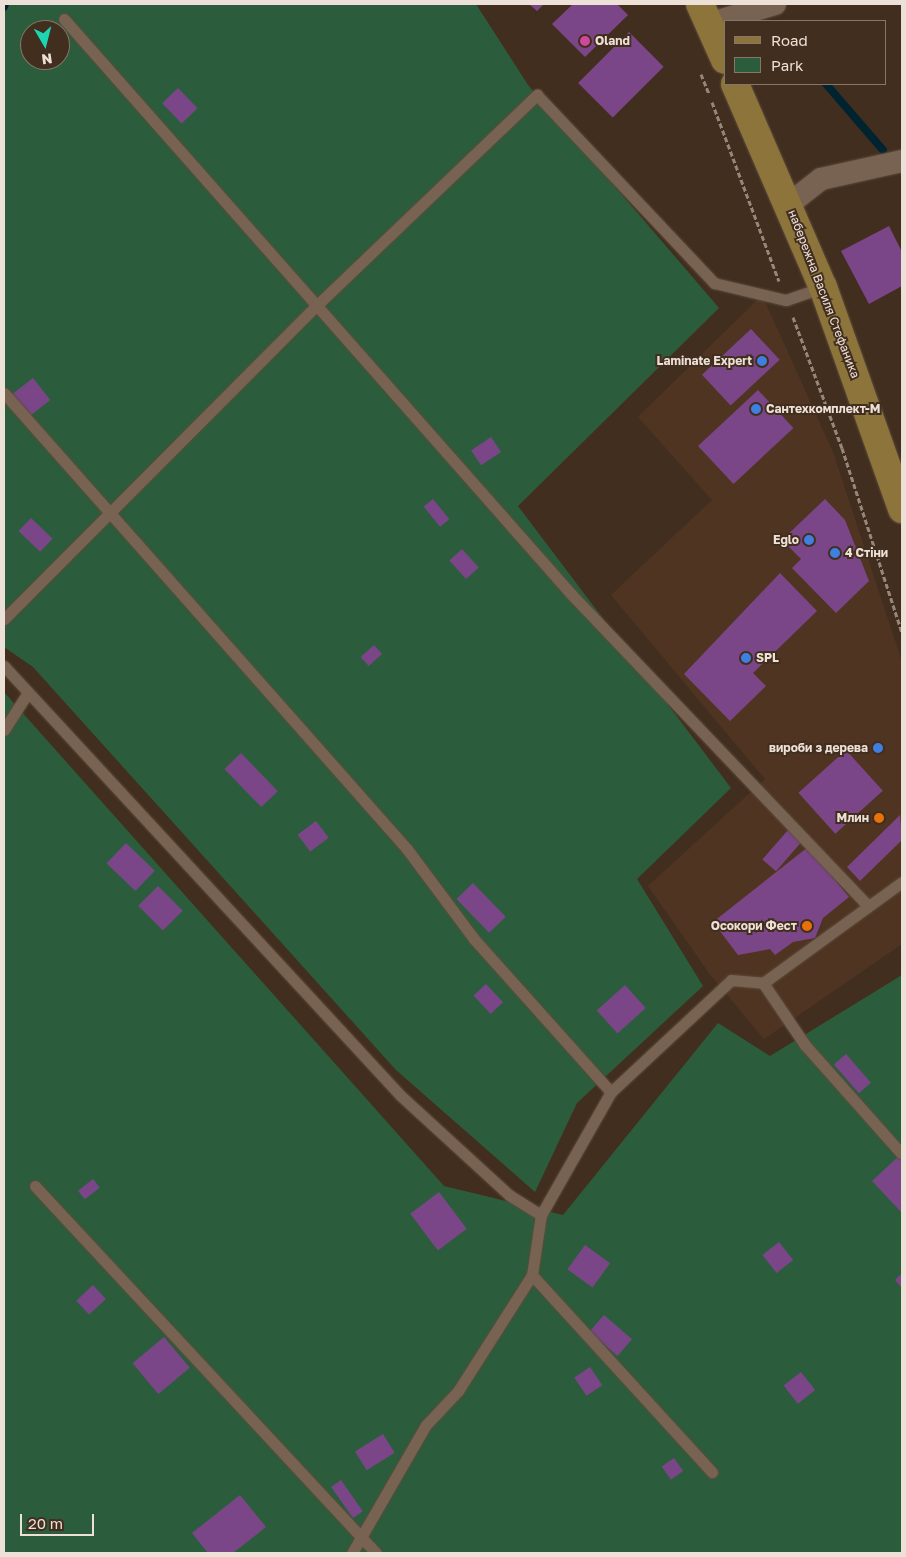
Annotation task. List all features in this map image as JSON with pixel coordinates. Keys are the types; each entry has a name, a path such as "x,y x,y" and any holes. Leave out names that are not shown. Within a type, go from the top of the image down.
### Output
{"main road":[{"path":"704,14 724,58"},
{"name":"набережна Василя Стефаника","path":"735,85 789,204 823,287 902,509"}],"street":[{"path":"704,14 775,4"},
{"path":"789,204 821,179 902,161"}],"lane":[{"path":"64,18 240,214 316,306 572,595 868,906"},
{"path":"4,619 316,306 537,95 714,283 786,300 823,287"},
{"path":"4,393 407,849 474,939 611,1092"},
{"path":"4,666 27,694 401,1096 509,1195 541,1215"},
{"path":"4,730 27,694"},
{"path":"352,1553 362,1541 426,1425 458,1391 532,1276 541,1215 611,1092 731,980 763,983 902,882"},
{"path":"763,983 806,1045 901,1153"},
{"path":"35,1186 169,1326 362,1541 376,1553"},
{"path":"532,1276 712,1472"}],"shaded area":[{"path":"762,295 833,452 902,662 902,944 764,1039 709,973 648,886 765,779 611,595 712,500 638,417"}],"green space":[{"path":"4,4 476,4 528,85 719,308 518,506 731,788 637,879 703,986 577,1103 535,1192 396,1070 33,667 4,647"},
{"path":"4,692 444,1186 563,1215 718,1023 770,1056 902,975 902,1553 4,1553"}],"building":[{"path":"529,4 544,4 537,11"},
{"name":"Oland","path":"573,4 617,4 628,15 585,57 552,24"},
{"path":"629,32 664,67 613,118 578,83"},
{"path":"178,88 197,108 182,123 162,103"},
{"path":"889,226 902,252 902,286 869,304 841,251"},
{"path":"751,329 780,360 731,405 702,375"},
{"path":"33,378 50,400 28,417 11,395"},
{"path":"758,390 793,428 733,484 698,446"},
{"path":"491,437 501,452 481,465 471,450"},
{"path":"433,499 449,519 440,527 424,507"},
{"path":"825,499 845,520 869,581 836,613 792,568 801,559 782,540"},
{"path":"31,518 53,539 40,552 18,531"},
{"path":"462,549 479,568 466,579 449,560"},
{"path":"780,573 817,611 753,673 766,686 730,721 684,674"},
{"path":"374,645 382,654 369,666 361,657"},
{"path":"846,750 883,791 835,834 798,793"},
{"path":"241,753 278,791 261,807 224,769"},
{"path":"900,815 902,840 860,881 847,867"},
{"path":"316,821 329,838 310,852 298,835"},
{"path":"788,830 802,842 776,871 762,859"},
{"path":"126,843 155,871 135,891 107,863"},
{"path":"808,847 849,897 823,918 815,938 793,942 775,955 770,949 738,955 713,922"},
{"path":"473,883 506,917 489,933 456,899"},
{"path":"158,886 183,911 163,931 138,906"},
{"path":"486,984 503,1002 491,1014 474,996"},
{"path":"625,985 646,1008 618,1033 597,1010"},
{"path":"846,1054 871,1083 859,1093 834,1064"},
{"path":"901,1154 902,1156 902,1213 872,1181"},
{"path":"93,1179 100,1188 85,1199 78,1191"},
{"path":"439,1192 467,1229 438,1250 410,1214"},
{"path":"779,1242 793,1260 777,1273 762,1255"},
{"path":"585,1245 610,1263 592,1287 567,1269"},
{"path":"902,1273 902,1288 895,1280"},
{"path":"93,1285 106,1299 89,1315 76,1301"},
{"path":"604,1315 632,1339 617,1356 590,1332"},
{"path":"164,1337 190,1368 158,1394 133,1363"},
{"path":"590,1367 602,1385 587,1396 574,1378"},
{"path":"801,1372 815,1390 798,1404 784,1386"},
{"path":"383,1434 395,1453 367,1470 355,1451"},
{"path":"674,1458 683,1471 671,1480 662,1467"},
{"path":"341,1480 363,1511 353,1518 331,1487"},
{"path":"240,1495 266,1527 233,1553 208,1553 192,1533"}],"waterway":[{"path":"827,85 883,150"}],"place":[{"name":"Oland","path":"585,41"},
{"name":"Laminate Expert","path":"762,361"},
{"name":"Сантехкомплект-М","path":"756,409"},
{"name":"Eglo","path":"809,540"},
{"name":"4 Стіни","path":"835,553"},
{"name":"SPL","path":"746,658"},
{"name":"вироби з дерева","path":"878,748"},
{"name":"Млин","path":"879,818"},
{"name":"Осокори Фест","path":"807,926"}]}
